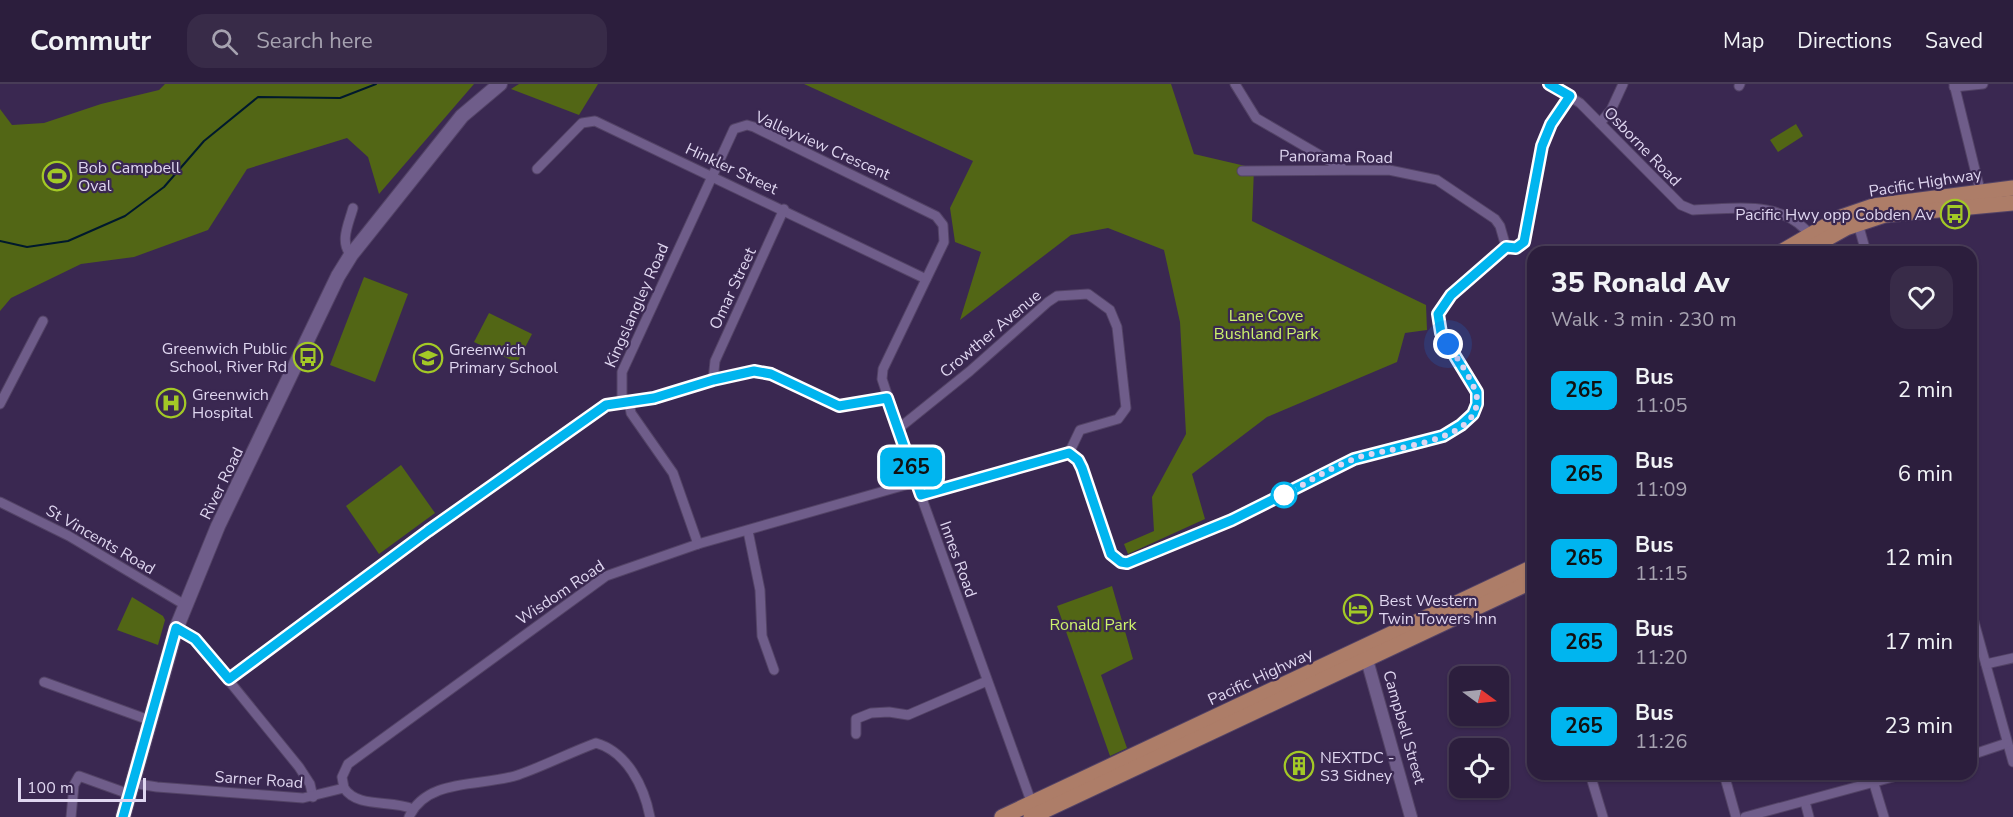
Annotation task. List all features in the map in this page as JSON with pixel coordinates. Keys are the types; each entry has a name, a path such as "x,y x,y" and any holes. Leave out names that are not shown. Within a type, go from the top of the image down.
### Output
{"main road":[{"name":"River Road","path":"123,817 176,628 218,526 316,320 351,255 462,116 500,84"},
{"name":"Pacific Highway","path":"1796,246 1892,201 2013,188"},
{"name":"Pacific Highway","path":"1857,218 2013,203"},
{"name":"Pacific Highway","path":"1808,246 1814,239"},
{"name":"Pacific Highway","path":"1002,817 1034,813 1365,654 1527,570"},
{"name":"Pacific Highway","path":"1365,654 1527,584"}],"street":[{"path":"1235,84 1256,118 1344,170"},
{"name":"Osborne Road","path":"1549,84 1570,96 1600,123 1684,207 1772,209 1796,220 1814,239"},
{"path":"1600,123 1611,110 1623,84"},
{"path":"1980,190 1954,85 1983,84"},
{"path":"921,495 1069,453 1078,460 1082,468 1111,554 1121,562 1127,563 1232,520 1354,459 1443,436 1469,418 1476,409 1478,399 1477,392 1441,333 1438,314 1451,295 1506,247 1516,248 1524,242 1542,146 1551,124 1570,96"},
{"name":"Hinkler Street","path":"537,169 578,127 591,120 784,209 926,279"},
{"name":"Valleyview Crescent","path":"710,175 730,134 740,126 747,125 927,210 943,225"},
{"name":"Panorama Road","path":"1242,171 1389,170 1437,180 1494,219 1500,226 1506,247"},
{"name":"Kingslangley Road","path":"625,402 622,372 710,175"},
{"path":"351,255 345,249 345,240 353,208"},
{"name":"Omar Street","path":"713,380 715,361 784,209"},
{"path":"1857,218 1864,246"},
{"name":"Innes Road","path":"943,225 944,242 883,369 882,379 916,482 1034,813"},
{"name":"Crowther Avenue","path":"898,429 970,371 1048,302 1057,297 1088,294 1110,310 1117,327 1126,408 1118,419 1080,430 1069,453"},
{"path":"0,404 43,321"},
{"path":"229,679 601,407 654,398 713,380 762,371 839,406 887,398"},
{"path":"625,402 673,473 698,544"},
{"name":"Wisdom Road","path":"344,788 342,777 348,764 606,576 698,544 916,482"},
{"name":"St Vincents Road","path":"0,502 69,536 185,605"},
{"path":"748,531 760,590 762,636 774,670"},
{"path":"176,628 195,639 229,679 306,775 313,797"},
{"path":"1977,632 2013,762"},
{"name":"Campbell Street","path":"1365,654 1408,816"},
{"path":"1986,664 2013,658"},
{"path":"856,734 856,719 871,713 890,712 908,715 987,681"},
{"path":"44,682 149,720"},
{"path":"344,788 357,800 399,804 411,813 424,798 437,791 516,776 596,743 620,754 630,767 650,817"},
{"path":"1977,752 2007,743"},
{"name":"Sarner Road","path":"70,817 74,785 79,776 131,789 170,788 313,797 344,788"},
{"path":"1592,780 1603,817"},
{"path":"1726,780 1736,817"},
{"path":"1745,817 1805,802 1866,780"},
{"path":"1873,780 1884,817"},
{"path":"1805,802 1809,817"}],"green space":[{"path":"165,84 474,84 379,194 368,157 347,138 247,169 208,230 134,257 81,264 11,298 0,311 0,109 12,125 44,123 101,104 159,90"},
{"path":"519,84 598,84 579,115 511,89"},
{"name":"Lane Cove Bushland Park","path":"804,84 1171,84 1194,154 1254,168 1252,221 1426,305 1427,330 1405,333 1397,362 1267,417 1192,474 1205,519 1128,554 1124,544 1154,531 1152,497 1186,434 1180,322 1164,250 1108,228 1071,235 960,320 981,252 955,242 950,208 973,161"},
{"path":"1796,124 1803,136 1778,152 1770,140"},
{"path":"364,277 408,294 375,382 330,365"},
{"path":"489,313 532,334 517,363 474,342"},
{"path":"401,465 435,513 379,554 346,506"},
{"name":"Ronald Park","path":"1112,586 1133,659 1101,675 1127,748 1110,756 1057,606"},
{"path":"132,597 163,616 165,620 158,645 117,630"}],"waterway":[{"path":"0,241 27,247 68,241 125,216 164,187 204,141 258,97 340,98 376,84"}],"bus line":[{"name":"265","path":"123,817 176,628 195,639 229,679 428,531 606,405 654,398 713,380 754,371 771,374 839,406 887,398 921,495 1069,453 1078,460 1082,468 1111,554 1121,562 1127,563 1232,520 1354,459 1426,442 1449,433 1473,414 1477,404 1477,392 1438,327 1440,307 1506,247 1516,248 1526,238 1542,146 1551,124 1570,96 1549,84"}],"place":[{"name":"Bob Campbell Oval","path":"57,176"},
{"name":"Pacific Hwy opp Cobden Av","path":"1955,214"},
{"name":"Greenwich Public School, River Rd","path":"308,357"},
{"name":"Greenwich Primary School","path":"428,358"},
{"name":"Greenwich Hospital","path":"171,403"},
{"name":"Best Western Twin Towers Inn","path":"1358,609"},
{"name":"NEXTDC - S3 Sidney","path":"1299,766"}],"route":[{"path":"1284,495 1354,459 1436,439 1465,422 1476,409 1477,392 1448,344"}]}
